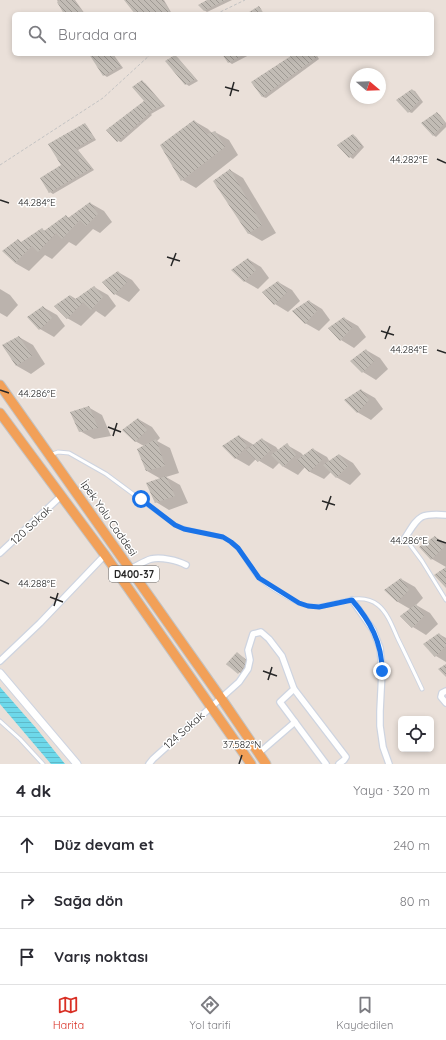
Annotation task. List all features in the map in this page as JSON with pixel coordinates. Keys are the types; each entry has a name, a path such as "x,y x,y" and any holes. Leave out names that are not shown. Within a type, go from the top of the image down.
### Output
{"highway":[{"name":"İpek Yolu Caddesi","path":"0,385 266,764"},
{"name":"D400-37","path":"0,413 105,555 251,764"}],"street":[{"name":"120 Sokak","path":"0,553 61,496"},
{"path":"405,538 422,516 430,514 446,515"},
{"path":"0,661 40,623 105,555"},
{"path":"130,569 149,560 156,559 183,563 186,566"},
{"path":"352,600 372,630 380,648 382,671 380,726 383,747 389,764"},
{"name":"124 Sokak","path":"149,764 239,682 248,669 250,660 248,650 253,634 261,632 269,639 282,656 294,689"},
{"path":"0,673 77,764"},
{"path":"326,764 280,702 294,689 346,757 339,764"},
{"path":"446,691 442,693 441,697 446,703"},
{"path":"259,753 295,722"}],"lane":[{"path":"50,455 58,452 69,453 112,478 175,525 184,529 223,537 238,548 259,578 299,603 319,607 361,599 378,605 391,624 422,689"},
{"path":"405,538 422,561 446,600"},
{"path":"0,721 20,739 43,764"}],"path":[{"path":"220,12 245,0"},
{"path":"0,165 103,98 149,56"}],"water":[{"path":"0,687 65,764 51,764 0,704"}],"building":[{"path":"60,0 74,0 83,12 63,12 57,2"},
{"path":"124,0 163,0 170,12 133,12"},
{"path":"207,0 226,0 204,11 198,5"},
{"path":"259,6 263,12 249,12"},
{"path":"90,56 114,56 121,66 103,76"},
{"path":"176,56 196,79 185,85 165,61"},
{"path":"223,56 241,56 228,63"},
{"path":"291,56 317,57 262,97 251,82"},
{"path":"142,80 163,105 149,112 150,113 117,142 106,130 144,101 132,87"},
{"path":"412,89 420,100 408,113 396,100"},
{"path":"437,112 445,123 433,136 421,123"},
{"path":"194,120 207,134 215,131 225,147 181,181 160,145"},
{"path":"85,123 94,138 76,148 92,168 49,193 40,178 61,165 48,144"},
{"path":"353,134 362,145 349,158 337,145"},
{"path":"230,169 262,225 248,234 213,181"},
{"path":"90,202 98,214 86,226 80,220 62,239 56,233 38,252 32,246 15,263 2,251 18,239 21,242 42,228 44,231 66,215 68,218"},
{"path":"248,258 256,270 244,282 231,270"},
{"path":"118,271 127,282 114,295 102,282"},
{"path":"278,281 287,292 274,305 262,292"},
{"path":"94,286 103,297 91,310 83,302 67,319 54,306 70,295 74,300"},
{"path":"309,300 317,311 305,324 292,311"},
{"path":"43,306 52,318 39,330 27,317"},
{"path":"344,317 352,328 340,341 328,328"},
{"path":"19,336 32,356 16,366 2,345"},
{"path":"366,349 374,361 362,373 350,361"},
{"path":"361,389 369,400 357,413 344,400"},
{"path":"89,406 98,428 79,432 70,412"},
{"path":"138,418 147,430 135,442 122,430"},
{"path":"239,435 247,446 235,459 222,446"},
{"path":"262,438 271,450 258,462 246,450"},
{"path":"156,439 165,466 146,471 137,449"},
{"path":"287,443 296,455 283,467 271,455"},
{"path":"313,448 322,460 309,472 297,460"},
{"path":"339,454 348,466 336,478 323,465"},
{"path":"166,476 175,496 155,503 146,483"},
{"path":"435,536 444,547 431,560 419,547"},
{"path":"446,567 446,588 434,575"},
{"path":"401,578 409,590 397,602 384,590"},
{"path":"416,604 424,616 412,628 400,616"},
{"path":"439,633 446,642 446,646 435,657 423,644"},
{"path":"237,652 246,660 244,667 238,674 226,664"},
{"path":"446,664 446,677 438,669"}],"route":[{"path":"141,499 175,525 184,529 223,537 235,544 259,578 303,605 319,607 352,600 364,616 377,640 382,660 382,671"}]}
